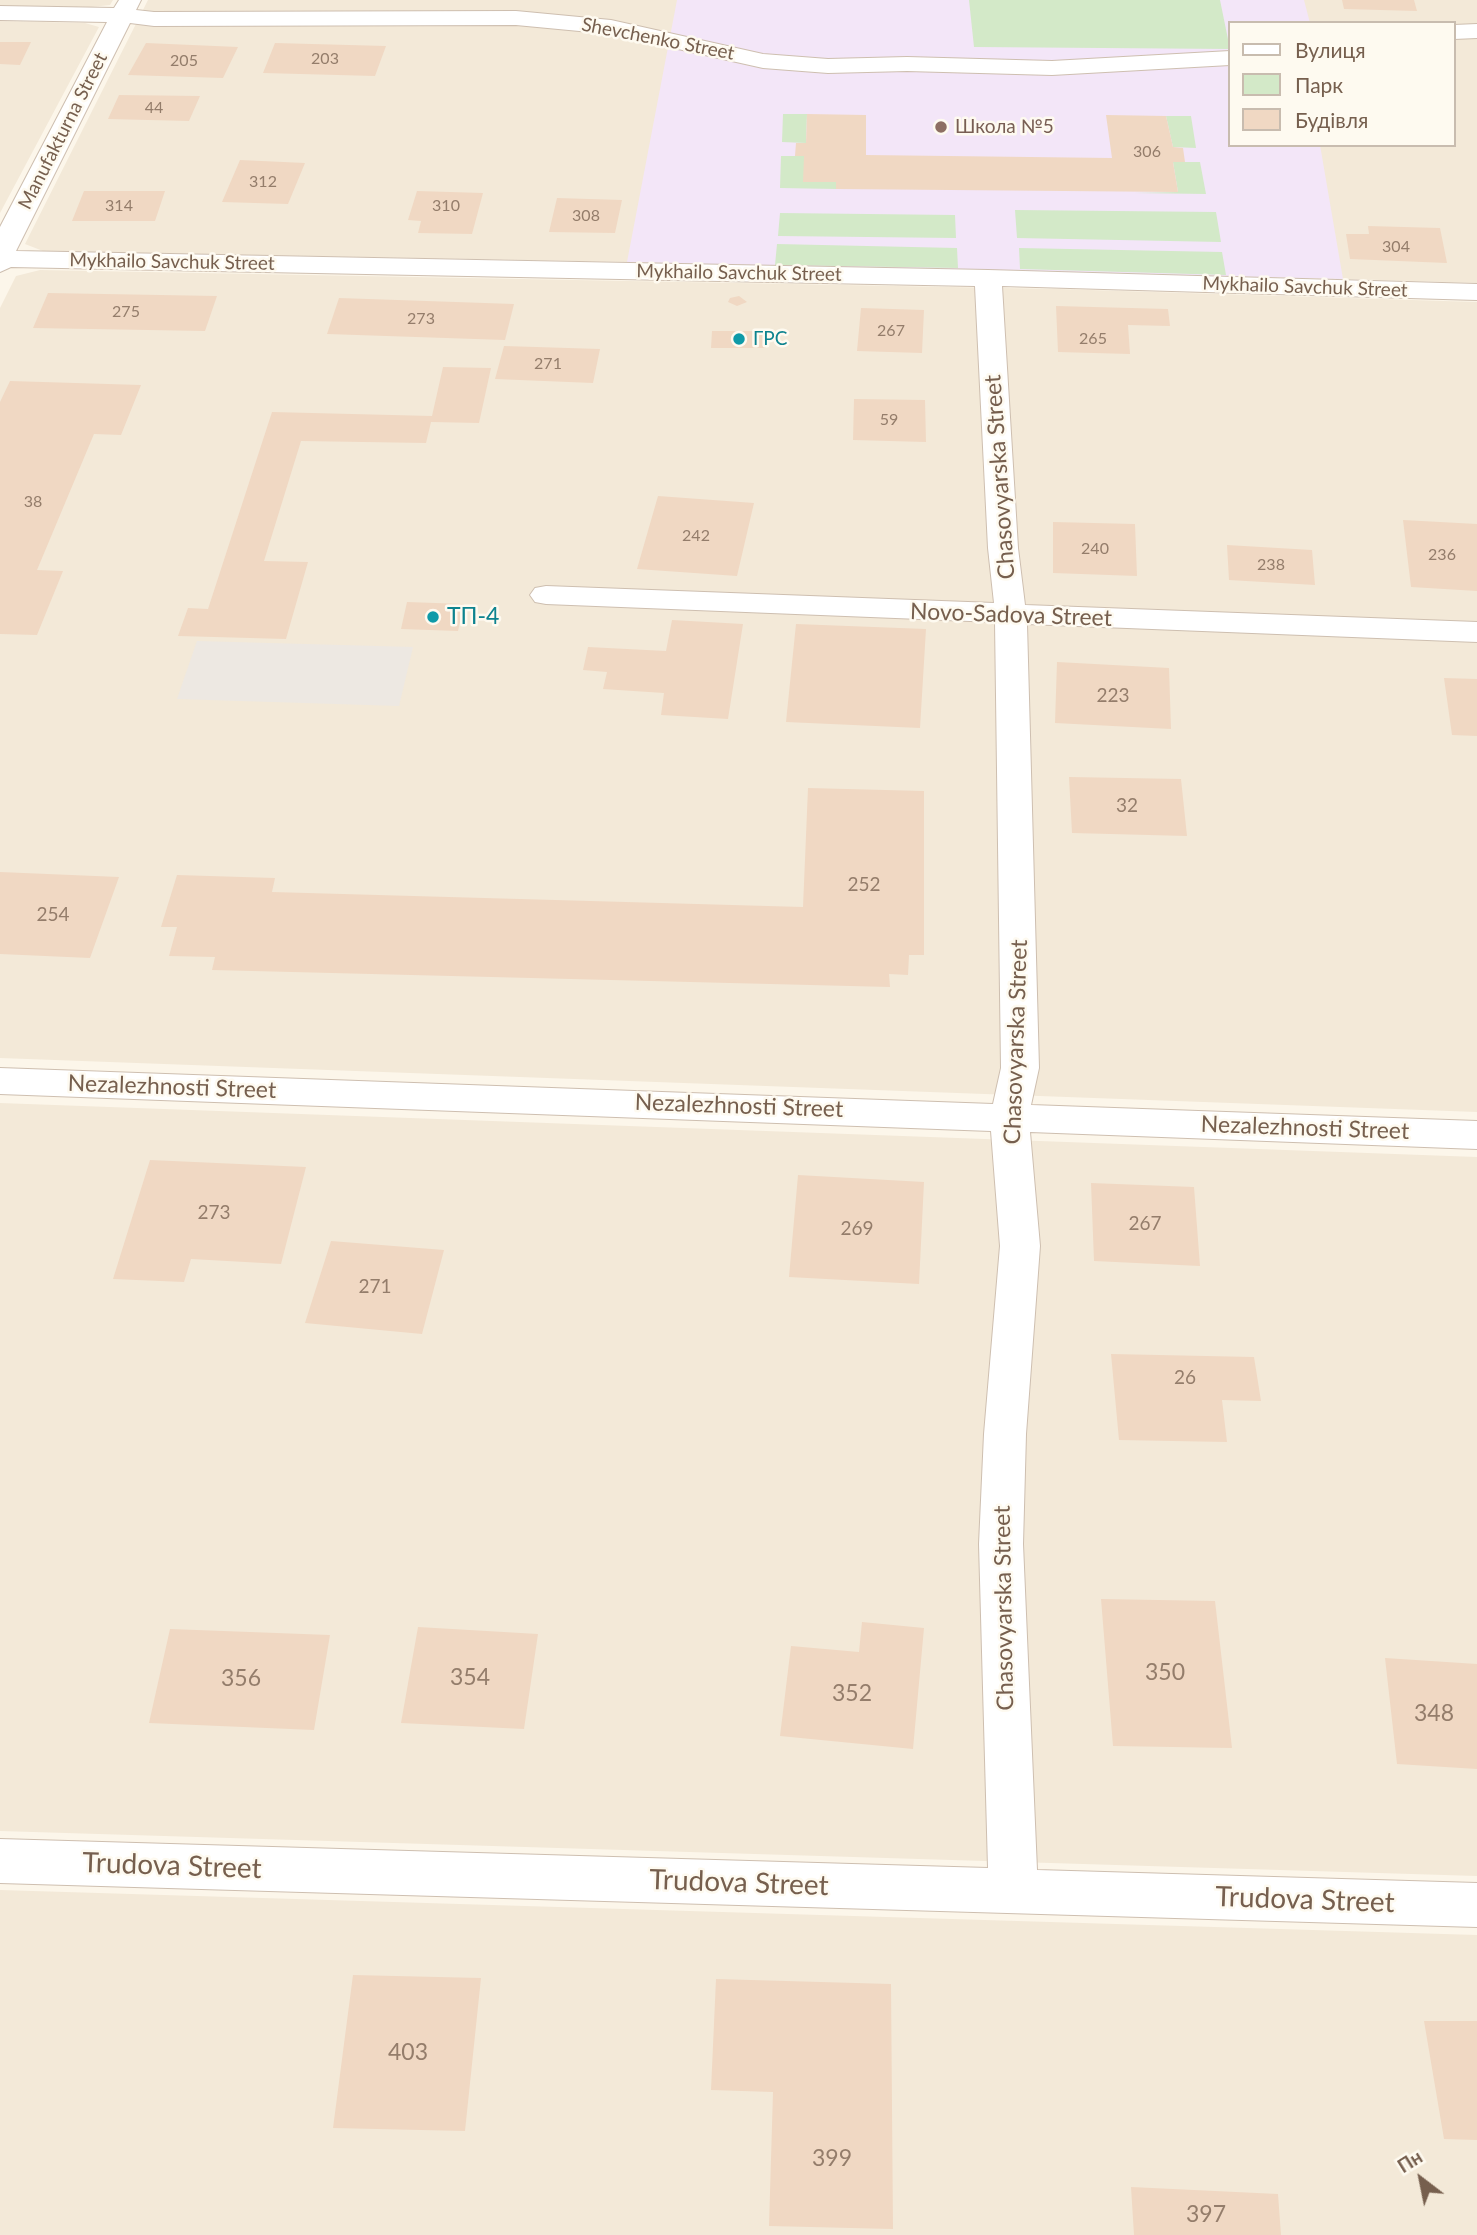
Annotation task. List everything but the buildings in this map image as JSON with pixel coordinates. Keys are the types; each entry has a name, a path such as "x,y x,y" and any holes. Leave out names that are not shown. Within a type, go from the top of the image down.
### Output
{"street":[{"name":"Shevchenko Street","path":"0,13 126,8 154,19 471,18 556,21 673,38 763,61 814,65 906,64 1052,68 1228,58"},
{"name":"Manufakturna Street","path":"1,261 5,243 126,8"},
{"path":"1456,32 1477,31"},
{"name":"Mykhailo Savchuk Street","path":"1,261 988,278 1477,292"},
{"name":"Chasovyarska Street","path":"988,278 1003,548 1011,615 1020,1068 1009,1116 1020,1246 1001,1544 1013,1891"},
{"name":"Novo-Sadova Street","path":"546,595 1477,632"},
{"name":"Nezalezhnosti Street","path":"0,1081 1477,1135"},
{"name":"Trudova Street","path":"0,1861 1477,1905"}],"shaded area":[{"path":"0,0 113,0 110,5 92,7 0,6"},
{"path":"148,0 1477,0 1477,283 1057,270 43,251 25,244"},
{"name":"Школа №5","path":"677,0 1304,0 1309,21 1228,21 1228,147 1320,147 1343,279 627,262"},
{"path":"0,21 85,23 99,27 0,213"},
{"path":"40,270 1058,289 1477,302 1477,1112 0,1058 0,308 16,276"},
{"path":"197,641 413,647 399,706 177,699"},
{"path":"0,1103 1477,1157 1477,1876 0,1831"},
{"path":"0,1890 1477,1935 1477,2235 0,2235"}],"green space":[{"path":"969,0 1220,0 1228,39 1228,49 974,47"},
{"path":"783,114 807,114 806,143 782,142"},
{"path":"1166,116 1191,116 1196,148 1173,147"},
{"path":"781,156 804,156 804,182 836,182 836,189 780,188"},
{"path":"1173,162 1200,162 1206,194 1134,193 1178,192"},
{"path":"1015,210 1216,212 1221,242 1017,238"},
{"path":"780,213 955,215 956,238 778,236"},
{"path":"777,244 957,248 958,268 775,265"},
{"path":"1019,248 1222,252 1226,275 1020,269"}],"place":[{"name":"Школа №5","path":"941,127"},
{"name":"ГРС","path":"739,339"},
{"name":"ТП-4","path":"433,617"}]}
